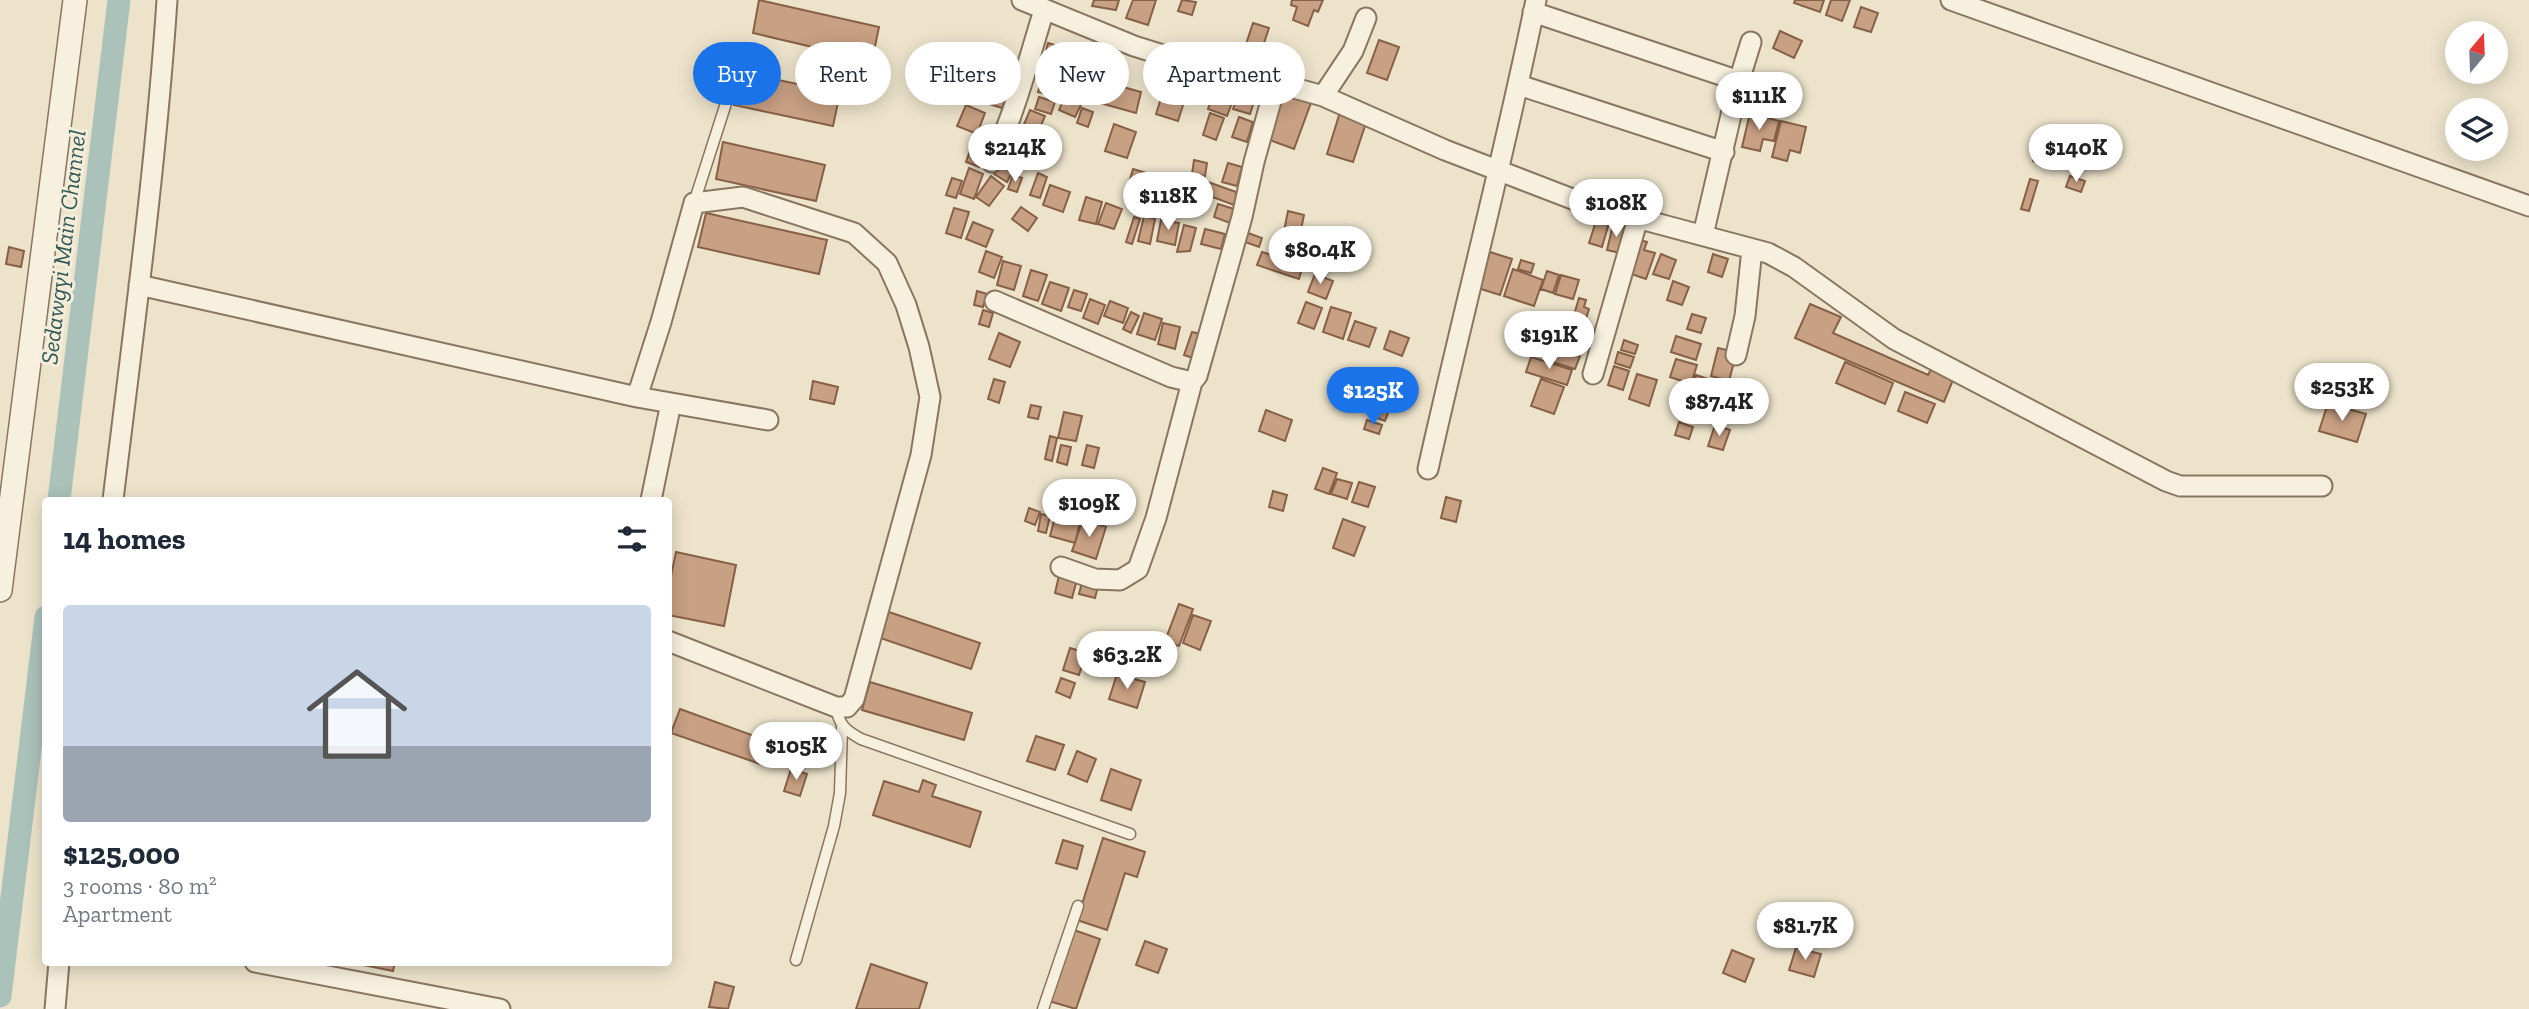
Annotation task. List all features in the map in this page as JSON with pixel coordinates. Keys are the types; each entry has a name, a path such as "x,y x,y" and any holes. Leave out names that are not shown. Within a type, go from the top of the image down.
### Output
{"street":[{"path":"0,590 75,0"},
{"path":"113,497 139,285 167,0"},
{"path":"1022,0 1143,49"},
{"path":"1951,0 2529,206"},
{"path":"1428,469 1519,85 1535,6 1739,81"},
{"path":"992,162 1018,98 1044,10"},
{"path":"1323,96 1353,51 1366,18"},
{"path":"1703,235 1739,81 1751,42"},
{"path":"1519,85 1724,152"},
{"path":"1305,91 1323,96 1499,171 1588,205 1768,253 1794,267 1894,339 2166,481 2180,486 2322,486"},
{"path":"1060,567 1095,579 1120,580 1138,569 1156,518 1192,382 1218,306 1270,105"},
{"path":"637,397 694,203 743,197 854,233 887,263 906,305 930,397 921,455 854,699 847,707 836,707 672,643"},
{"path":"1593,374 1638,218"},
{"path":"1736,355 1745,316 1752,249"},
{"path":"139,285 637,397 768,420"},
{"path":"995,301 1171,377 1192,382"},
{"path":"652,497 671,403"},
{"path":"55,1009 59,966"},
{"path":"276,966 500,1009"}],"lane":[{"path":"694,203 725,105"},
{"path":"836,707 838,721 842,727 861,739 1130,834"},
{"path":"796,960 834,826 841,779 842,727"},
{"path":"1043,1009 1078,906"}],"building":[{"path":"759,0 879,27 876,42 795,43 753,33"},
{"path":"1094,0 1119,0 1116,10 1092,6"},
{"path":"1133,0 1156,0 1148,25 1126,18"},
{"path":"1182,0 1196,2 1192,15 1178,11"},
{"path":"1292,0 1323,0 1318,12 1314,10 1308,26 1293,20 1297,7 1291,5"},
{"path":"1795,0 1824,0 1820,12 1794,3"},
{"path":"1831,0 1850,0 1842,21 1826,15"},
{"path":"1861,7 1878,13 1871,32 1854,27"},
{"path":"1253,23 1269,28 1264,42 1247,42"},
{"path":"1780,31 1802,41 1794,58 1773,48"},
{"path":"1379,40 1399,47 1387,80 1367,73"},
{"path":"781,81 795,84 795,105 837,105 833,126 734,105 781,105"},
{"path":"1129,89 1141,92 1136,113 1107,105 1129,105"},
{"path":"1305,98 1312,100 1294,149 1267,139 1280,105 1305,105"},
{"path":"966,105 985,113 977,134 957,126"},
{"path":"1036,105 1054,105 1051,114 1035,109"},
{"path":"1061,105 1081,105 1075,117 1059,110"},
{"path":"1159,105 1183,105 1178,121 1156,114"},
{"path":"1209,105 1231,105 1227,116 1208,109"},
{"path":"1234,105 1253,105 1250,114 1233,109"},
{"path":"1082,108 1093,112 1088,127 1077,123"},
{"path":"1341,109 1368,117 1353,162 1327,154"},
{"path":"1030,110 1045,116 1037,135 1022,129"},
{"path":"1210,113 1224,118 1216,140 1203,135"},
{"path":"1750,113 1779,121 1774,141 1763,139 1760,151 1742,147"},
{"path":"1239,117 1253,122 1247,142 1232,137"},
{"path":"1781,121 1806,127 1800,153 1790,150 1787,161 1772,157"},
{"path":"1114,124 1136,132 1127,158 1105,151"},
{"path":"2044,127 2052,130 2041,164 2033,161"},
{"path":"1014,130 1035,140 1027,158 1005,148"},
{"path":"2085,131 2095,135 2091,148 2081,144"},
{"path":"723,142 825,165 816,201 716,179"},
{"path":"971,148 984,153 979,167 966,162"},
{"path":"1002,159 1015,167 1007,182 994,174"},
{"path":"1194,160 1207,163 1205,176 1192,174"},
{"path":"1228,163 1242,167 1237,186 1222,182"},
{"path":"969,168 983,174 974,199 960,194"},
{"path":"1133,169 1153,175 1145,202 1125,196"},
{"path":"1038,173 1047,177 1040,198 1030,195"},
{"path":"1013,175 1022,178 1017,192 1008,189"},
{"path":"991,176 1004,186 989,206 976,197"},
{"path":"1157,176 1180,182 1172,211 1149,205"},
{"path":"2070,176 2085,181 2081,192 2066,187"},
{"path":"952,178 962,181 956,198 946,195"},
{"path":"2030,179 2038,181 2029,211 2021,209"},
{"path":"1185,181 1195,183 1190,203 1180,201"},
{"path":"1208,182 1236,192 1237,206 1204,194"},
{"path":"1050,185 1070,192 1063,212 1043,205"},
{"path":"1086,197 1102,202 1096,224 1079,220"},
{"path":"1106,203 1122,209 1114,229 1098,224"},
{"path":"1218,204 1234,209 1230,223 1214,217"},
{"path":"1021,207 1037,218 1028,231 1012,219"},
{"path":"954,208 969,212 961,238 946,233"},
{"path":"1288,211 1304,215 1298,244 1282,241"},
{"path":"1599,212 1611,216 1602,247 1589,243"},
{"path":"706,213 827,240 819,274 698,247"},
{"path":"1144,216 1155,219 1150,244 1138,241"},
{"path":"1134,217 1140,219 1132,244 1126,242"},
{"path":"1161,220 1179,223 1175,245 1157,241"},
{"path":"973,222 993,230 986,247 966,239"},
{"path":"1184,225 1196,228 1190,251 1177,252"},
{"path":"1613,225 1626,228 1620,253 1607,250"},
{"path":"1205,229 1225,234 1221,249 1201,244"},
{"path":"1248,233 1262,238 1259,247 1245,242"},
{"path":"1640,240 1647,242 1644,250 1655,253 1646,279 1628,273"},
{"path":"9,247 24,251 21,267 6,264"},
{"path":"986,251 1002,257 994,278 979,272"},
{"path":"1262,252 1303,265 1299,279 1257,265"},
{"path":"1490,252 1512,259 1500,295 1478,288"},
{"path":"1661,254 1676,260 1669,279 1653,274"},
{"path":"1713,254 1728,259 1722,277 1708,272"},
{"path":"1521,260 1534,264 1531,273 1518,269"},
{"path":"1003,261 1021,266 1014,290 997,285"},
{"path":"1513,269 1543,280 1534,306 1504,296"},
{"path":"1031,270 1047,275 1038,301 1023,296"},
{"path":"1547,271 1559,275 1553,293 1541,289"},
{"path":"1315,274 1333,281 1326,299 1308,292"},
{"path":"1561,275 1579,280 1573,299 1555,294"},
{"path":"1673,281 1689,287 1682,305 1667,300"},
{"path":"1050,282 1069,288 1061,311 1042,304"},
{"path":"1074,290 1087,294 1081,311 1068,307"},
{"path":"977,291 987,294 983,307 974,305"},
{"path":"1579,298 1586,300 1584,307 1589,309 1585,322 1573,318"},
{"path":"1090,299 1105,305 1098,324 1083,318"},
{"path":"1110,301 1128,308 1123,323 1104,316"},
{"path":"1306,302 1322,308 1314,329 1298,323"},
{"path":"1810,304 1841,317 1833,333 1928,375 1933,365 1955,375 1944,402 1795,338"},
{"path":"1331,307 1351,313 1343,339 1323,332"},
{"path":"983,310 993,313 989,327 979,324"},
{"path":"1131,312 1139,316 1131,333 1123,329"},
{"path":"1144,313 1162,319 1155,340 1137,334"},
{"path":"1692,314 1706,318 1701,333 1687,329"},
{"path":"1355,321 1376,328 1369,347 1348,340"},
{"path":"1163,323 1180,327 1175,349 1158,344"},
{"path":"1551,325 1562,328 1557,345 1546,342"},
{"path":"1565,329 1585,336 1580,351 1560,345"},
{"path":"1390,331 1409,338 1402,356 1384,349"},
{"path":"1192,332 1201,334 1193,358 1184,355"},
{"path":"999,333 1020,342 1010,367 989,359"},
{"path":"1676,336 1701,344 1696,360 1671,352"},
{"path":"1624,340 1638,345 1635,354 1621,350"},
{"path":"1536,342 1555,348 1552,359 1532,353"},
{"path":"1557,348 1580,356 1575,369 1553,362"},
{"path":"1718,348 1731,351 1734,362 1729,381 1711,376"},
{"path":"1618,352 1634,357 1630,368 1615,363"},
{"path":"1531,357 1572,370 1567,385 1526,372"},
{"path":"1676,359 1697,365 1691,384 1670,377"},
{"path":"1845,362 1893,383 1885,404 1836,383"},
{"path":"1614,366 1629,371 1623,390 1608,385"},
{"path":"1637,374 1657,380 1649,406 1629,399"},
{"path":"1696,375 1714,381 1704,410 1686,404"},
{"path":"994,379 1005,382 999,403 988,399"},
{"path":"1541,379 1564,387 1554,414 1531,406"},
{"path":"813,381 838,387 834,404 810,399"},
{"path":"1905,392 1935,404 1927,423 1898,411"},
{"path":"2328,403 2366,414 2357,442 2319,431"},
{"path":"1373,404 1389,410 1385,421 1369,415"},
{"path":"1031,405 1041,407 1038,419 1028,417"},
{"path":"1713,407 1725,411 1722,421 1710,417"},
{"path":"1266,410 1292,420 1285,441 1259,431"},
{"path":"1064,412 1082,416 1076,441 1058,438"},
{"path":"1367,420 1382,425 1379,434 1364,429"},
{"path":"1679,422 1693,427 1689,439 1675,435"},
{"path":"1715,425 1730,430 1723,450 1708,446"},
{"path":"1050,436 1057,438 1052,461 1045,459"},
{"path":"1061,445 1071,447 1067,465 1057,462"},
{"path":"1087,445 1099,448 1094,468 1082,465"},
{"path":"1323,468 1337,473 1329,494 1315,489"},
{"path":"1337,479 1352,483 1347,499 1331,494"},
{"path":"1359,482 1375,487 1368,507 1352,502"},
{"path":"1273,491 1287,495 1283,511 1269,507"},
{"path":"1446,497 1461,501 1456,522 1441,518"},
{"path":"1087,499 1095,501 1092,515 1083,513"},
{"path":"1099,502 1111,505 1107,523 1094,520"},
{"path":"1029,508 1040,512 1035,525 1025,521"},
{"path":"1057,509 1082,515 1075,543 1050,536"},
{"path":"1041,514 1050,516 1046,533 1038,531"},
{"path":"1083,519 1106,527 1096,559 1072,551"},
{"path":"1343,519 1365,527 1354,556 1333,548"},
{"path":"676,552 736,565 724,626 672,616 672,571"},
{"path":"1060,571 1078,576 1072,598 1055,593"},
{"path":"1083,578 1099,582 1095,598 1079,594"},
{"path":"1179,604 1193,609 1179,646 1165,641"},
{"path":"889,612 980,643 971,669 880,638"},
{"path":"1193,615 1211,621 1200,650 1183,643"},
{"path":"1070,648 1086,653 1079,675 1063,670"},
{"path":"1117,674 1145,682 1137,708 1109,699"},
{"path":"1061,678 1075,683 1070,698 1056,692"},
{"path":"870,682 972,713 964,740 862,710"},
{"path":"680,709 771,742 763,765 672,733"},
{"path":"1036,736 1064,745 1055,770 1027,761"},
{"path":"1077,751 1096,759 1087,782 1068,774"},
{"path":"791,769 807,774 800,796 784,791"},
{"path":"1111,769 1141,780 1131,810 1101,800"},
{"path":"923,780 936,785 932,796 981,812 970,847 873,815 884,781 919,792"},
{"path":"1103,838 1145,852 1137,877 1125,873 1107,930 1077,920"},
{"path":"1063,840 1083,846 1077,869 1056,863"},
{"path":"1074,930 1100,939 1076,1009 1049,1001"},
{"path":"1145,941 1167,949 1158,973 1136,965"},
{"path":"1796,948 1821,954 1814,977 1789,970"},
{"path":"1732,950 1754,959 1745,982 1723,973"},
{"path":"871,964 927,983 919,1009 856,1009"},
{"path":"369,966 394,966 393,971"},
{"path":"715,982 734,987 728,1009 709,1007"}],"waterway":[{"name":"Sedawgyi Main Channel","path":"59,497 119,0"},
{"name":"Sedawgyi Main Channel","path":"0,996 42,650"}]}
